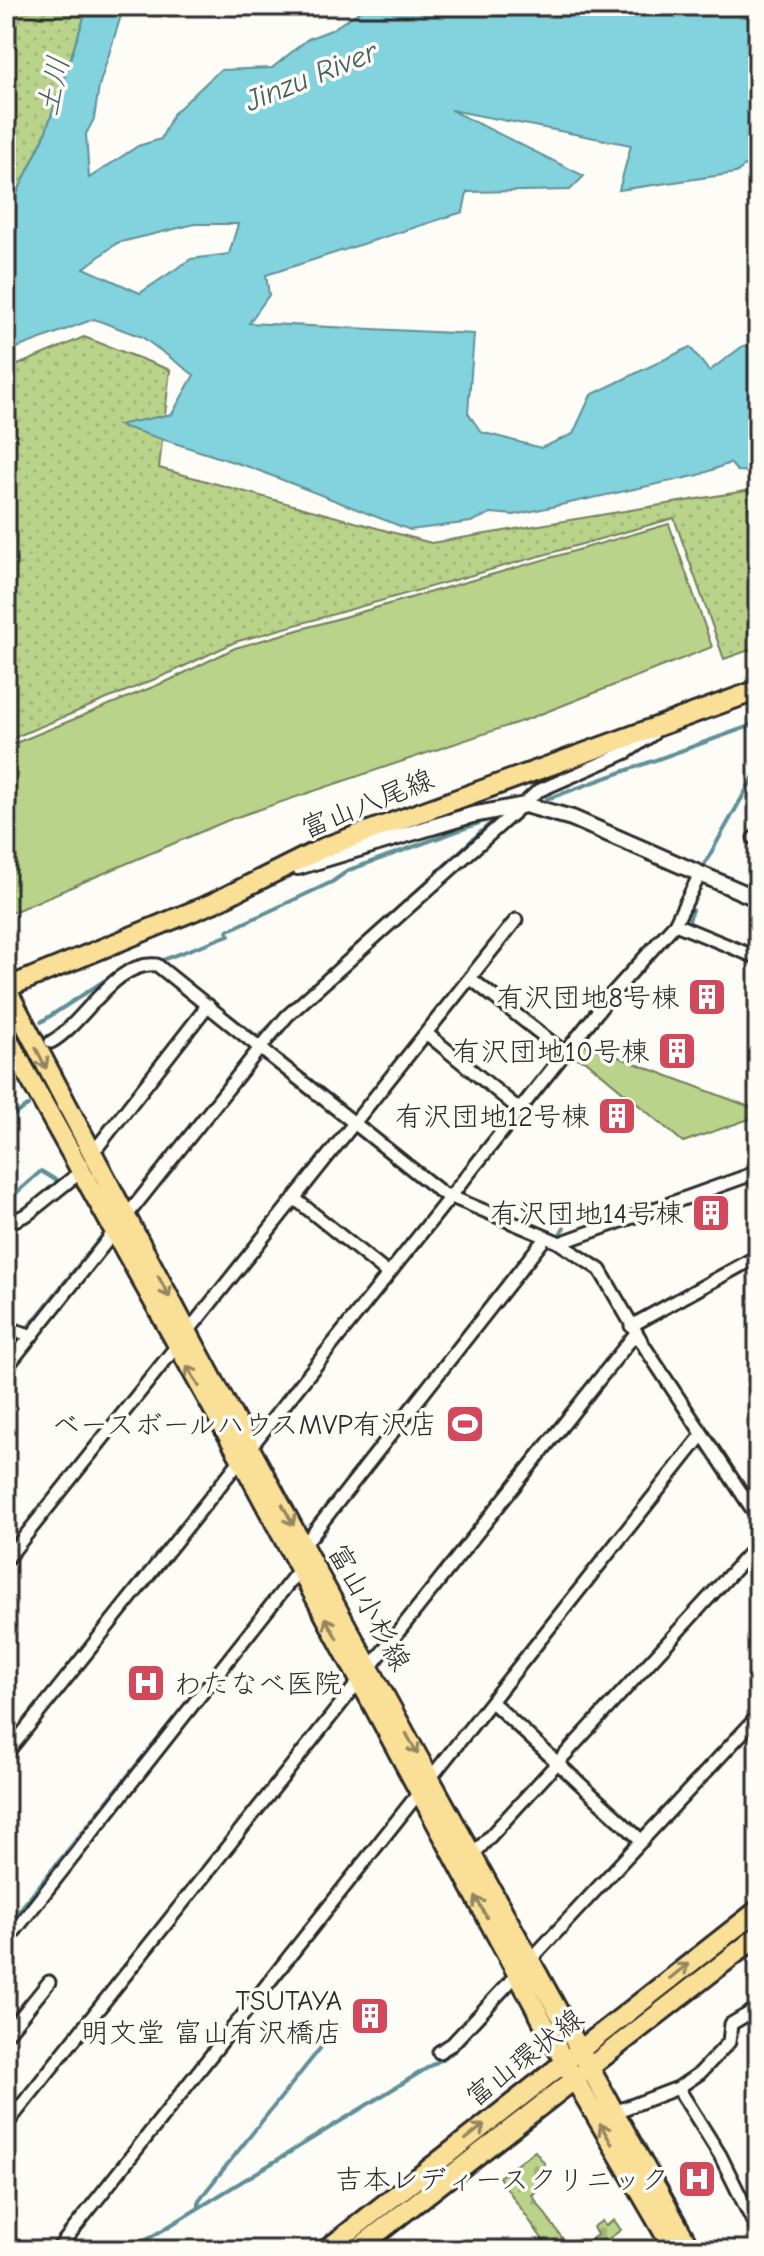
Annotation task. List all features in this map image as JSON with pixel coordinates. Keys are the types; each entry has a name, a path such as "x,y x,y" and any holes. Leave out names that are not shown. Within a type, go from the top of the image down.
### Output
{"main road":[{"name":"富山八尾線","path":"6,988 276,873 325,847 758,690"},
{"name":"富山小杉線","path":"6,988 126,1217 182,1338"},
{"name":"富山小杉線","path":"6,1036 115,1232 182,1338 246,1452 304,1545 365,1672 524,1967 580,2048 691,2250"},
{"name":"富山小杉線","path":"246,1452 299,1570 365,1672"},
{"name":"富山小杉線","path":"426,1787 473,1855 564,2061 674,2250"},
{"name":"富山環状線","path":"326,2250 758,1910"},
{"name":"富山環状線","path":"356,2250 758,1936"}],"street":[{"path":"6,1368 287,1016 538,791 627,752 677,718"},
{"path":"276,873 472,815 525,805 572,818 758,899"},
{"path":"6,1754 387,1273 565,1053 675,924 700,874"},
{"path":"6,1560 516,920"},
{"path":"675,924 758,958"},
{"path":"51,1042 78,1021 118,979 147,964 157,965 442,1193 560,1243 600,1270 634,1330 758,1518"},
{"path":"470,978 565,1053"},
{"path":"99,1145 208,1005"},
{"path":"426,1033 520,1110"},
{"path":"560,1243 758,1172"},
{"path":"6,1224 28,1214 74,1177"},
{"path":"294,1198 387,1273"},
{"path":"304,1545 546,1237"},
{"path":"6,2125 634,1330 758,1256"},
{"path":"6,1327 32,1336"},
{"path":"57,2250 493,1703 702,1435"},
{"path":"473,1855 758,1544"},
{"path":"6,1942 299,1570"},
{"path":"493,1703 642,1841"},
{"path":"439,2052 452,2044 758,1716"},
{"path":"6,2035 49,1982"},
{"path":"615,2112 678,2088 724,2049 731,2024 758,2008"},
{"path":"678,2088 720,2155 758,2232"}],"green space":[{"path":"6,6 88,6 44,137 14,200 6,207"},
{"path":"84,337 170,370 159,468 431,543 758,489 758,647 724,659 674,518 235,642 172,672 6,741 6,370"},
{"path":"669,524 712,647 528,719 231,819 6,915 6,747 170,680 235,648"},
{"path":"584,1044 758,1110 758,1116 683,1142 586,1061 576,1058"},
{"path":"535,2151 545,2164 540,2168 549,2182 532,2195 567,2245 578,2239 583,2245 597,2235 593,2227 602,2221 605,2226 614,2220 621,2230 593,2250 550,2250 499,2177"}],"water":[{"name":"Jinzu River","path":"88,6 124,6 99,86 94,119 86,134 89,178 138,146 161,139 173,114 220,70 272,68 308,39 331,30 368,6 758,6 758,155 736,173 619,190 631,145 451,110 584,176 570,190 467,192 463,212 266,275 269,295 249,323 474,334 468,413 481,432 541,448 573,434 591,395 690,347 709,371 743,346 758,345 758,472 737,471 730,463 699,475 514,515 491,513 471,522 410,530 252,468 118,425 172,414 194,375 142,337 94,319 6,352 6,207 14,200 44,137","holes":["195,224 238,224 229,254 191,259 140,293 84,268 117,243"]}],"waterway":[{"path":"547,799 758,723"},
{"path":"703,867 758,769"},
{"path":"160,961 229,935 227,931 332,882 349,870 493,818"},
{"path":"186,982 258,1037 496,818"},
{"path":"689,921 692,910"},
{"path":"41,1022 110,977"},
{"path":"133,1198 251,1049"},
{"path":"99,1135 144,1078"},
{"path":"6,1119 28,1106"},
{"path":"6,1202 41,1171 59,1182"},
{"path":"559,1236 564,1227"},
{"path":"6,1320 26,1328 31,1324 102,1236"},
{"path":"702,1446 758,1529"},
{"path":"316,1541 326,1530"},
{"path":"6,1927 233,1645"},
{"path":"130,2250 455,2051 512,1988"},
{"path":"199,2207 199,2200 338,2026"}],"place":[{"name":"有沢団地8号棟","path":"707,997"},
{"name":"有沢団地10号棟","path":"677,1051"},
{"name":"有沢団地12号棟","path":"617,1116"},
{"name":"有沢団地14号棟","path":"711,1213"},
{"name":"ベースボールハウスMVP有沢店","path":"465,1424"},
{"name":"わたなべ医院","path":"146,1683"},
{"name":"TSUTAYA 明文堂 富山有沢橋店","path":"370,2016"},
{"name":"吉本レディースクリニック","path":"697,2179"}],"water label":[{"name":"土川","path":"53,86"}]}
